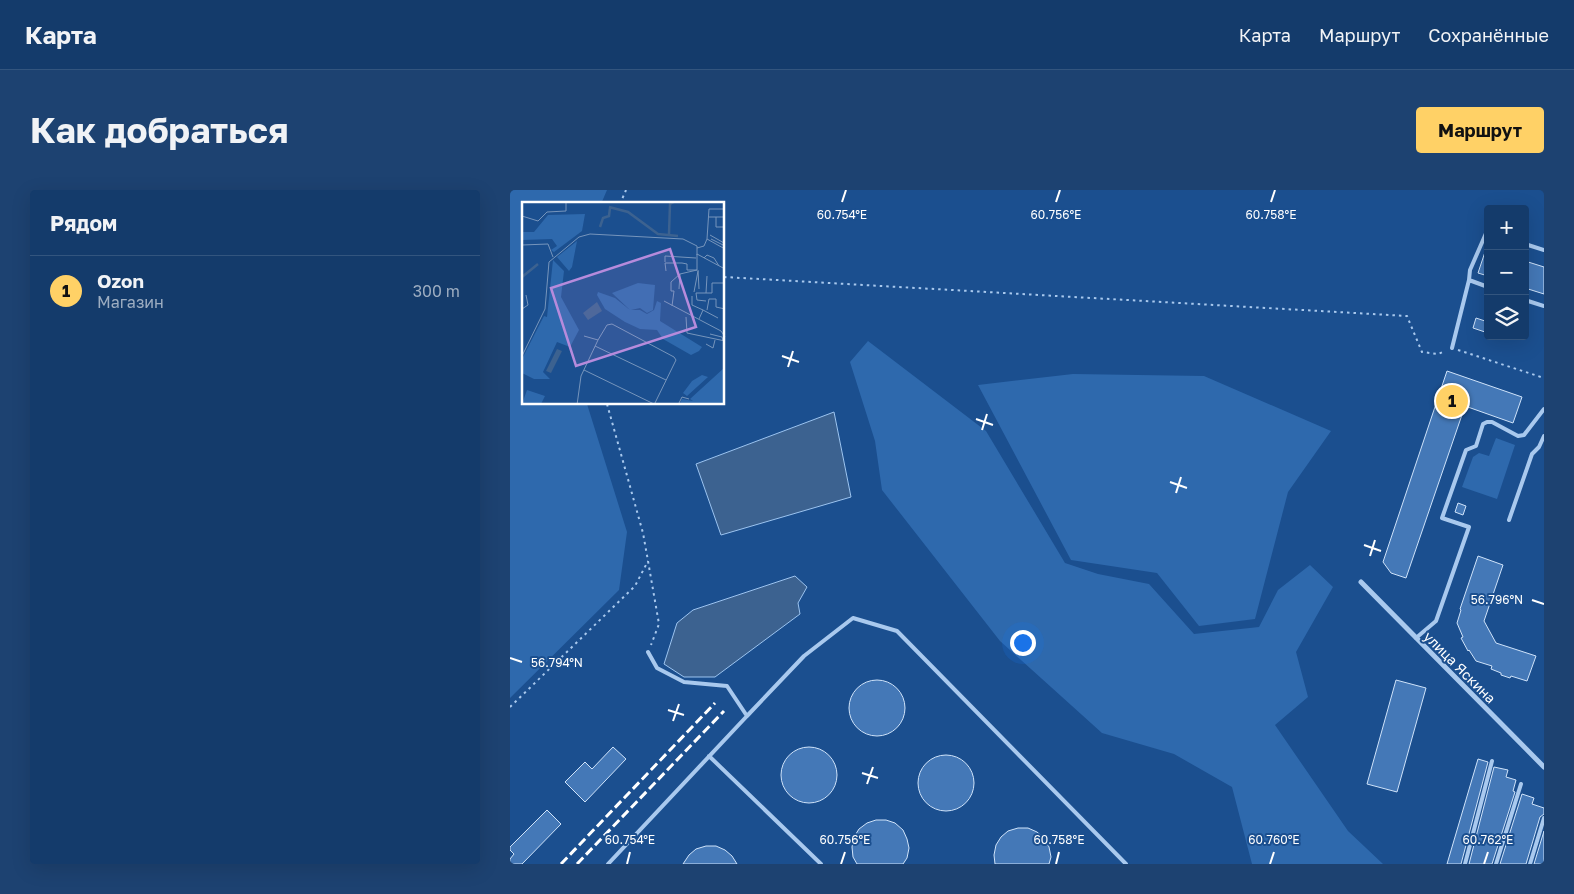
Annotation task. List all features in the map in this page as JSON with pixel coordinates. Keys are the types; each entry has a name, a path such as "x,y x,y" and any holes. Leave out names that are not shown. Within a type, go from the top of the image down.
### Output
{"street":[{"name":"улица Яскина","path":"1361,582 1544,767"}],"lane":[{"path":"1452,348 1470,270 1484,238"},
{"path":"1529,245 1544,250"},
{"path":"1469,280 1484,286"},
{"path":"1529,301 1544,306"},
{"path":"1416,638 1436,621 1468,527 1442,518 1466,450 1476,446 1483,424 1492,422 1518,436 1524,435 1544,409"},
{"path":"1509,520 1532,454 1544,436"},
{"path":"608,864 804,656 853,618 897,631 1126,864"},
{"path":"648,652 657,668 684,682 728,686 747,716"},
{"path":"709,756 820,864"},
{"path":"1464,864 1492,761"},
{"path":"1496,864 1521,784"},
{"path":"1530,864 1544,818"}],"path":[{"path":"621,202 626,190"},
{"path":"725,277 1407,316 1422,352 1438,354 1452,348 1544,378"},
{"path":"607,405 643,533 660,624 648,652"},
{"path":"510,707 635,586 648,561"}],"shaded area":[{"path":"510,190 607,190 602,202 522,202 522,405 587,405 627,532 619,590 510,698"},
{"path":"868,341 986,431 1065,563 1098,574 1149,584 1194,634 1259,627 1278,590 1310,565 1333,587 1296,652 1308,697 1275,725 1348,831 1383,864 1252,864 1232,787 1174,754 1102,733 1000,641 882,490 875,441 850,362"},
{"path":"1073,374 1204,376 1331,431 1288,492 1255,619 1199,626 1157,573 1071,560 978,385"},
{"path":"834,412 851,497 721,535 696,464"},
{"path":"1496,438 1515,445 1497,499 1462,487 1473,457 1479,453 1489,456"},
{"path":"795,576 807,587 798,603 800,614 715,677 684,677 664,664 677,623 693,610"}],"building":[{"path":"1484,255 1484,275 1478,273"},
{"path":"1529,262 1544,267 1544,294 1529,289"},
{"path":"1476,318 1484,321 1484,332 1473,328"},
{"path":"1447,371 1522,397 1513,423 1465,406 1406,578 1391,573 1383,562"},
{"path":"1458,503 1466,506 1463,515 1455,512"},
{"path":"1478,556 1503,565 1484,621 1496,643 1536,656 1527,681 1501,675 1501,673 1491,669 1492,666 1476,661 1461,638 1463,637 1457,623"},
{"path":"871,680 883,680 897,688 905,702 903,719 897,728 883,736 871,736 861,731 854,724 849,714 849,702 854,692 861,685"},
{"path":"1396,680 1426,688 1397,792 1367,784"},
{"path":"613,747 626,759 585,802 565,782 585,762 592,769"},
{"path":"803,747 815,747 829,755 837,769 835,786 829,795 815,803 803,803 793,798 786,791 781,781 781,769 786,759 793,752"},
{"path":"940,755 952,755 966,763 974,777 972,794 966,803 952,811 940,811 930,806 923,799 918,789 918,777 923,767 930,760"},
{"path":"1478,759 1488,762 1461,864 1447,864"},
{"path":"1494,767 1508,770 1506,777 1516,780 1513,791 1515,792 1492,864 1469,864"},
{"path":"1522,794 1534,798 1532,804 1544,808 1544,814 1540,817 1526,864 1500,864"},
{"path":"547,810 561,824 522,864 510,864 510,859 514,854 510,847"},
{"path":"876,820 886,820 895,823 903,830 909,848 907,858 903,864 857,864 853,857 854,837 859,829 867,823"},
{"path":"1028,828 1044,838 1049,847 1051,857 1049,864 995,864 996,845 1001,837 1008,831"},
{"path":"1544,831 1544,864 1534,864"},
{"path":"716,846 725,850 737,864 683,864 696,849"}],"railway":[{"path":"561,864 715,703"},
{"path":"577,864 724,711"}],"place":[{"name":"Ozon","path":"1452,401"}]}
